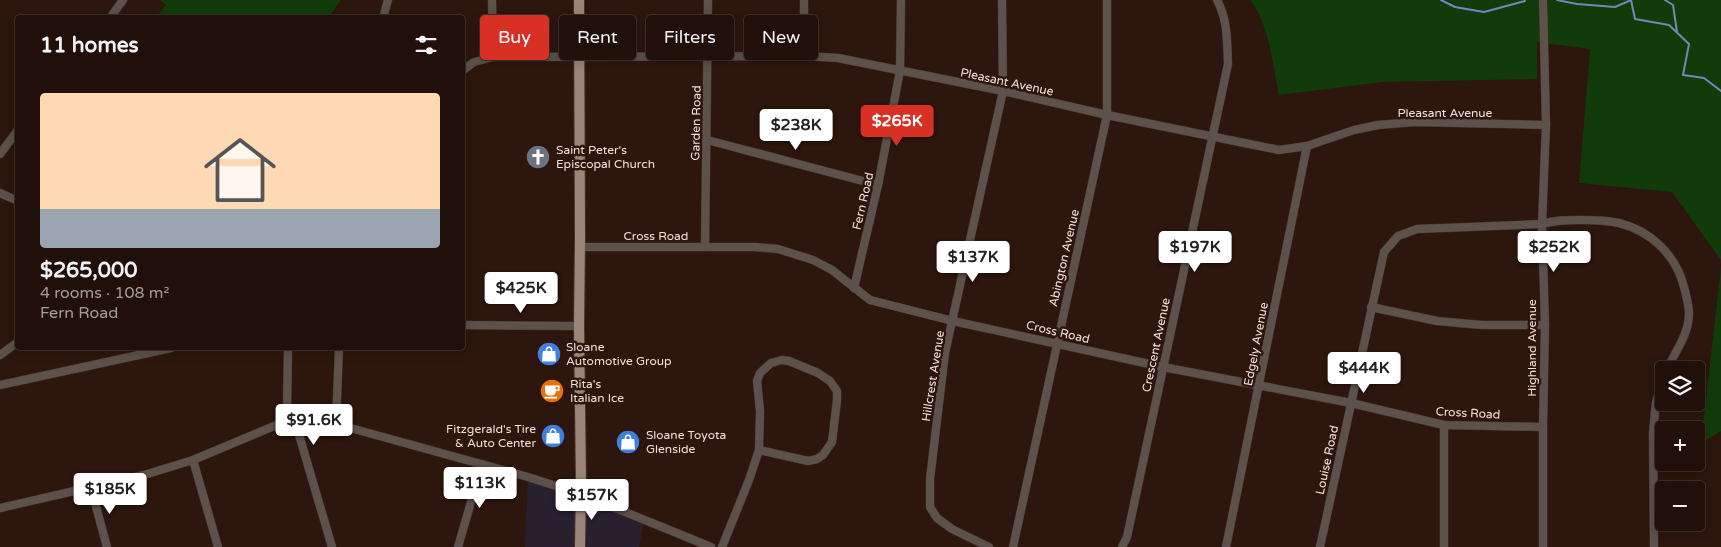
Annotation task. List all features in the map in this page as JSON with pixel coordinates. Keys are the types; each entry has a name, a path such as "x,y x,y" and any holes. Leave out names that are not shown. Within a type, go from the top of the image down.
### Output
{"main road":[{"path":"579,0 579,15"},
{"path":"579,60 580,547"}],"street":[{"path":"112,15 123,0"},
{"path":"384,15 388,0"},
{"path":"492,0 492,15"},
{"name":"Garden Road","path":"708,0 708,15"},
{"path":"804,0 804,15"},
{"name":"Fern Road","path":"854,288 878,185 900,71 901,0"},
{"name":"Hillcrest Avenue","path":"989,547 952,530 937,518 930,507 930,479 944,362 1002,91 1002,0"},
{"name":"Abington Avenue","path":"1013,547 1107,115 1107,0"},
{"name":"Crescent Avenue","path":"1122,547 1127,537 1228,64 1227,28 1221,7 1216,0"},
{"name":"Highland Avenue","path":"1543,0 1546,125 1542,224 1544,325 1542,427 1543,547"},
{"name":"Pleasant Avenue","path":"818,57 838,58 1002,91 1107,115 1279,150 1308,146 1354,130 1378,125 1414,122 1546,125"},
{"name":"Pleasant Avenue","path":"465,69 474,62 482,60"},
{"name":"Garden Road","path":"706,247 708,60"},
{"path":"0,154 15,134"},
{"path":"708,140 878,185"},
{"name":"Edgely Avenue","path":"1226,547 1308,146"},
{"path":"0,193 15,200"},
{"path":"1542,224 1553,221 1599,220 1618,222 1649,236 1664,249 1679,271 1689,312 1682,342 1672,361"},
{"name":"Louise Road","path":"1320,547 1384,252 1398,236 1417,229 1542,224"},
{"name":"Cross Road","path":"580,247 755,247 778,249 819,263 832,270 870,300 953,321 1163,368 1351,403 1444,425 1542,427"},
{"path":"1371,307 1437,321 1482,325 1544,325"},
{"path":"465,325 579,326"},
{"path":"0,355 15,344"},
{"path":"0,385 162,350"},
{"path":"288,350 288,415 297,428 332,547"},
{"path":"336,424 339,350"},
{"path":"722,547 749,480 758,450 760,412 757,381 760,372 772,363 782,360 818,373 830,381 836,391 837,400 832,442 823,455 808,461 758,450"},
{"path":"1654,547 1653,433 1655,411"},
{"path":"0,508 144,475 193,460 292,420 336,424 482,464 581,494 710,547"},
{"path":"1444,425 1444,547"},
{"path":"193,460 218,547"},
{"path":"458,547 482,464"},
{"path":"91,488 107,547"}],"shaded area":[{"path":"528,477 644,519 639,547 525,547"}],"green space":[{"path":"160,0 341,0 330,15 158,15 166,5"},
{"path":"1250,0 1721,0 1721,260 1672,192 1579,183 1590,49 1537,42 1537,79 1382,82 1279,95 1266,33 1262,20"},
{"path":"1721,267 1721,431 1705,441 1705,408"}],"waterway":[{"path":"1441,0 1455,7 1484,12 1525,1"},
{"path":"1557,0 1577,4 1615,7 1631,0"},
{"path":"1631,0 1635,19 1669,25 1689,44 1683,75 1704,78 1721,91"},
{"path":"1665,0 1673,5 1677,32"}],"place":[{"name":"Saint Peter's Episcopal Church","path":"538,157"},
{"name":"Sloane Automotive Group","path":"549,354"},
{"name":"Rita's Italian Ice","path":"552,391"},
{"name":"Fitzgerald's Tire & Auto Center","path":"553,436"},
{"name":"Sloane Toyota Glenside","path":"628,442"}]}
